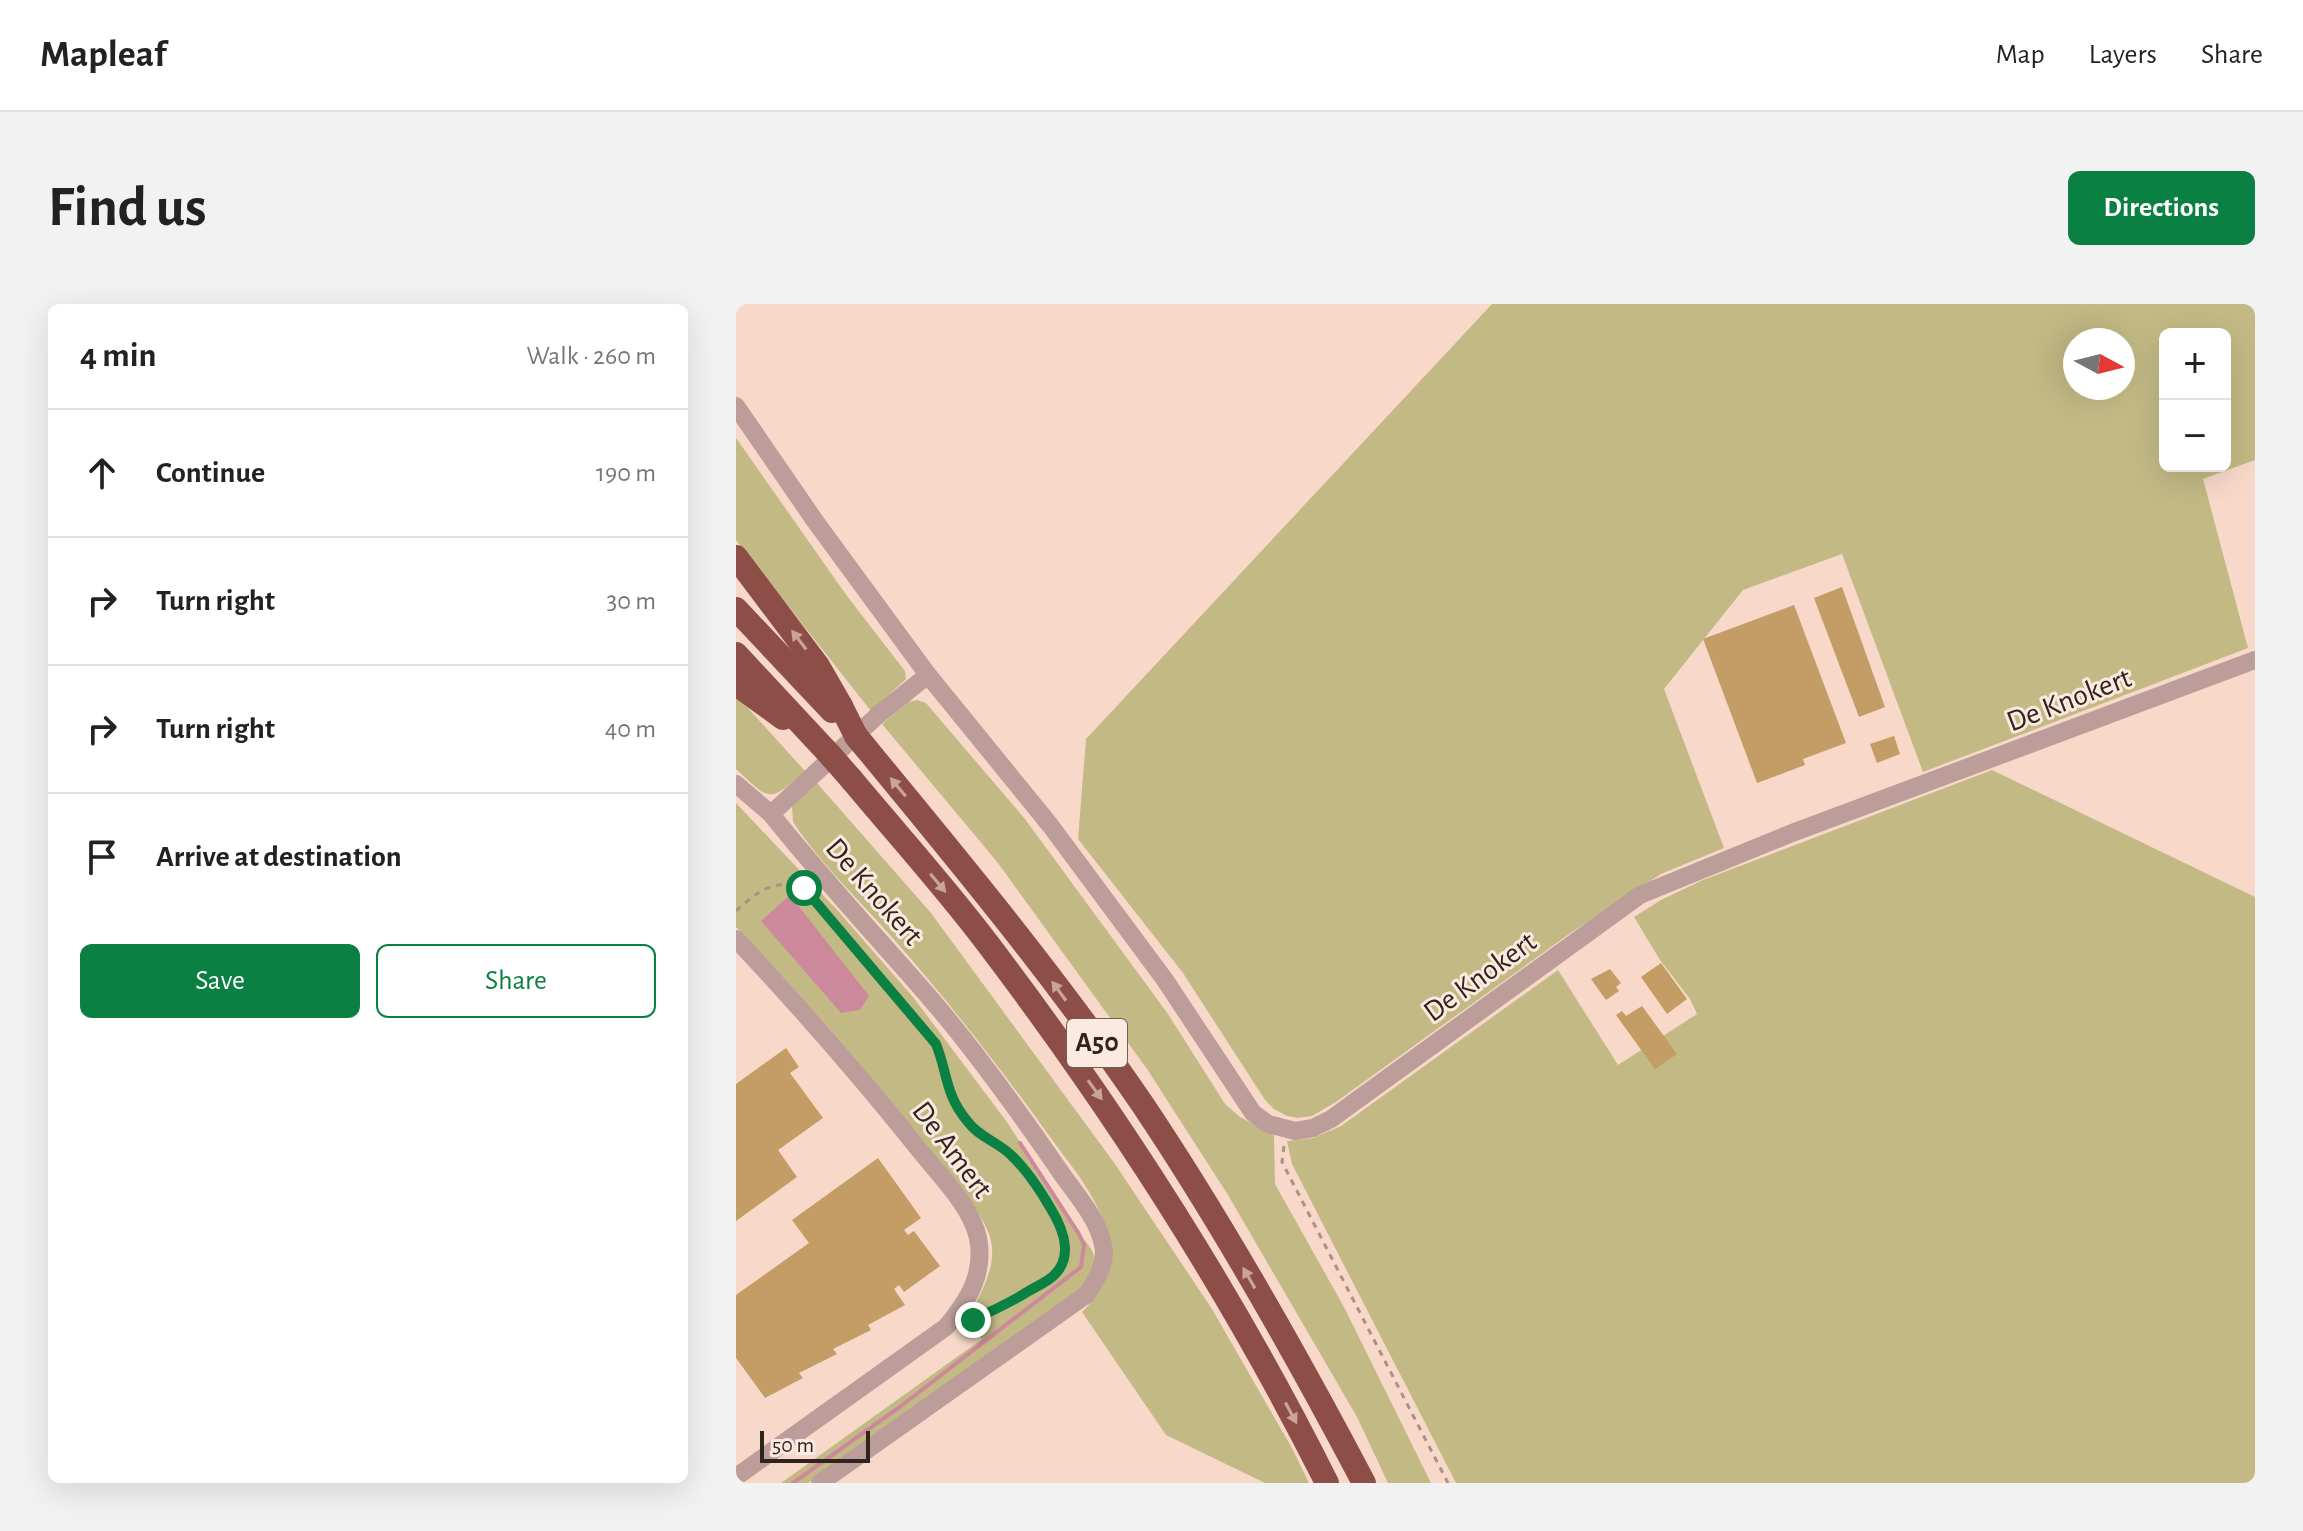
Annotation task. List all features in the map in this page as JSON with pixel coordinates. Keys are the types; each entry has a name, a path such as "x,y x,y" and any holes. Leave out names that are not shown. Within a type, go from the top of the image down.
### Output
{"highway":[{"name":"A50","path":"736,557 818,666 837,709"},
{"name":"A50","path":"736,609 837,709 998,907 1142,1104 1289,1345 1364,1483"},
{"name":"A50","path":"736,654 852,780 986,942 1101,1099 1254,1344 1327,1483"},
{"name":"A50","path":"736,684 826,751"}],"street":[{"path":"736,406 815,521 928,675 1050,825 1165,980 1247,1107 1268,1124 1286,1130"},
{"name":"De Knokert","path":"1286,1130 1304,1130 1331,1119 1640,895 1792,833 2255,660"},
{"path":"771,814 878,715 928,675"},
{"name":"De Knokert","path":"736,784 771,814 813,868 931,1000 1031,1129 1096,1225 1104,1247 1096,1283 1086,1295 820,1483"},
{"name":"De Amert","path":"736,939 875,1093 952,1190 971,1218 978,1239 979,1262 974,1286 964,1305 946,1327 736,1477"}],"path":[{"path":"736,911 770,887 784,883 804,888 936,1044 943,1061 947,1088 958,1110 981,1135 994,1140 1026,1170 1060,1224 1066,1248 1063,1264 1051,1278 1016,1300 973,1320"},
{"path":"1286,1130 1282,1162 1448,1483"},
{"path":"966,1327 979,1308"}],"shaded area":[{"path":"1492,304 2255,304 2255,460 2231,469 2231,328 2159,328 2159,472 2222,472 2203,479 2248,648 1923,772 1842,554 1743,590 1664,689 1724,848 1661,874 1572,932 1336,1102 1312,1116 1287,1116 1265,1100 1183,973 1078,839 1086,739"},
{"path":"736,438 847,596 905,671 906,679 871,711 736,540"},
{"path":"736,698 805,771 777,793 764,793 736,769"},
{"path":"917,700 926,703 1025,819 1168,1014 1225,1104 1240,1117 1274,1135 1275,1184 1344,1307 1431,1483 1388,1483 1357,1417 1228,1195 1147,1069 998,863 882,724 908,702"},
{"path":"1992,770 2255,897 2255,1483 1456,1483 1292,1164 1287,1141 1313,1138 1341,1126 1558,970 1618,1065 1697,1014 1634,917 1703,880"},
{"path":"817,783 931,913 1115,1164 1212,1309 1309,1483 1265,1483 1166,1435 1082,1312 1102,1286 1110,1263 1104,1222 1089,1192 979,1042 904,951 818,856 793,822 792,805"},
{"path":"736,803 839,912 913,997 1007,1122 1089,1245 1095,1261 1092,1282 808,1483 781,1483 982,1339 967,1320 987,1278 992,1245 986,1226 975,1209 894,1106 817,1015 736,927"},
{"path":"790,895 869,996 860,1010 841,1013 761,921"}],"building":[{"path":"1842,587 1885,707 1859,717 1814,598"},
{"path":"1794,605 1846,743 1803,759 1805,765 1757,783 1703,639"},
{"path":"1894,736 1900,754 1877,763 1870,744"},
{"path":"1661,963 1687,999 1667,1014 1641,977"},
{"path":"1610,969 1621,983 1616,987 1619,991 1606,1000 1591,979"},
{"path":"1642,1006 1677,1054 1655,1069 1616,1015 1622,1011 1626,1016"},
{"path":"786,1048 799,1067 790,1073 823,1118 778,1150 797,1177 736,1221 736,1084"},
{"path":"878,1158 921,1218 904,1230 908,1235 914,1231 940,1266 904,1292 899,1285 894,1289 905,1305 868,1325 871,1330 833,1349 837,1354 799,1373 803,1378 765,1398 736,1358 736,1295 809,1243 792,1220"}],"waterway":[{"path":"793,1483 901,1406 1081,1267 1084,1245 1079,1234 1020,1143"}],"route":[{"path":"804,888 936,1044 943,1061 947,1088 958,1110 981,1135 994,1140 1026,1170 1060,1224 1066,1248 1063,1264 1051,1278 1016,1300 973,1320"}]}
